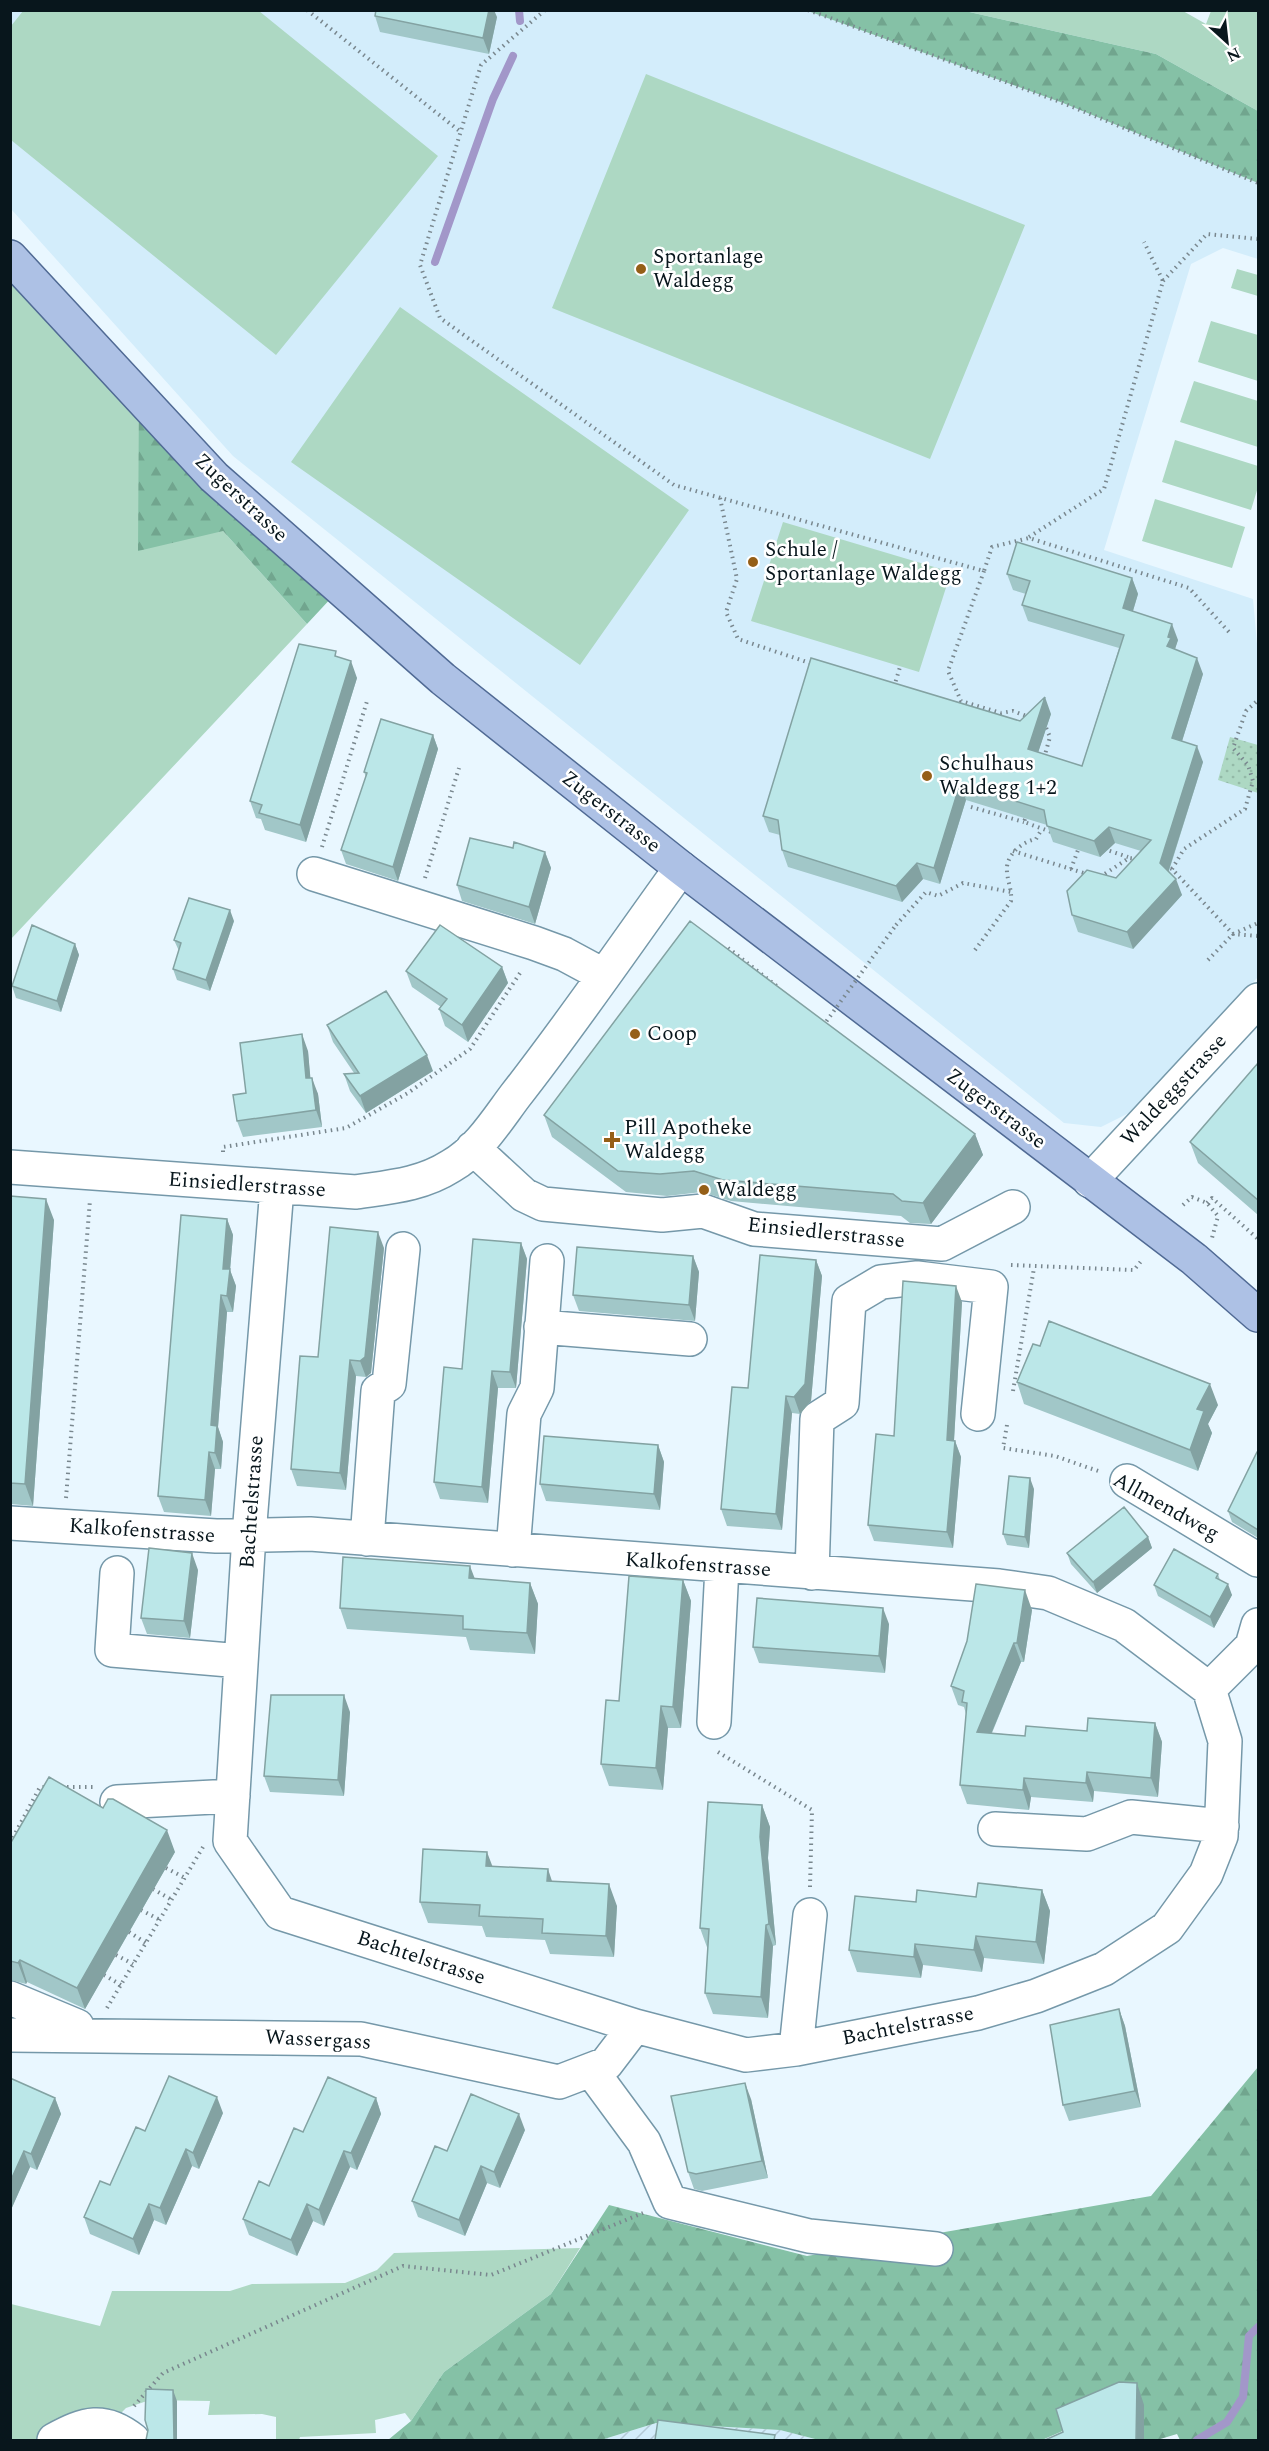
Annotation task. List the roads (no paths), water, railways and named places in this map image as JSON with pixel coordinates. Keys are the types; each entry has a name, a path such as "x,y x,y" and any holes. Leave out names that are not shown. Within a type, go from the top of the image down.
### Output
{"main road":[{"name":"Zugerstrasse","path":"10,257 214,477 443,680 681,868 1194,1259 1258,1315"}],"street":[{"name":"Einsiedlerstrasse","path":"10,1167 356,1192 410,1185 454,1165 473,1148 542,1062 681,868"},
{"path":"314,874 534,943 564,954 603,975"},
{"name":"Waldeggstrasse","path":"1090,1181 1258,1000"},
{"name":"Einsiedlerstrasse","path":"473,1148 524,1196 543,1204 662,1215 703,1212 754,1229 942,1244 1013,1207"},
{"name":"Bachtelstrasse","path":"277,1188 249,1535 230,1841 280,1913 635,2026 746,2055 796,2049 978,2013 1036,1996 1104,1968 1167,1928 1206,1874 1222,1831"},
{"path":"367,1539 378,1391 389,1384 404,1249"},
{"path":"513,1550 524,1414 537,1388 547,1261"},
{"path":"812,1573 817,1419 842,1403 849,1301 881,1281 917,1278 991,1287 992,1419"},
{"path":"541,1327 690,1339"},
{"name":"Allmendweg","path":"1127,1481 1258,1560"},
{"name":"Kalkofenstrasse","path":"10,1523 216,1536 310,1534 722,1567 999,1586 1048,1593 1124,1625 1209,1689"},
{"path":"714,1722 722,1567"},
{"path":"117,1573 112,1650 241,1661"},
{"path":"995,1829 1087,1833 1131,1817 1222,1831 1225,1741 1209,1689 1252,1646 1258,1626"},
{"path":"117,1802 233,1796"},
{"path":"796,2049 810,1915"},
{"path":"10,1998 78,2030"},
{"name":"Wassergass","path":"10,2035 78,2030 361,2039 559,2082 606,2064 635,2026"},
{"path":"591,2070 644,2142 670,2202 809,2236 936,2250"},
{"path":"54,2440 71,2431 95,2424 124,2434"}],"waterway":[{"path":"519,10 520,21"},
{"path":"435,262 493,99 513,56"},
{"path":"1197,2440 1227,2422 1243,2397 1249,2336 1258,2327"}],"place":[{"name":"Sportanlage Waldegg","path":"641,269"},
{"name":"Schule / Sportanlage Waldegg","path":"753,562"},
{"name":"Schulhaus Waldegg 1+2","path":"927,776"},
{"name":"Coop","path":"635,1034"},
{"name":"Pill Apotheke Waldegg","path":"612,1140"},
{"name":"Waldegg","path":"704,1190"}]}
